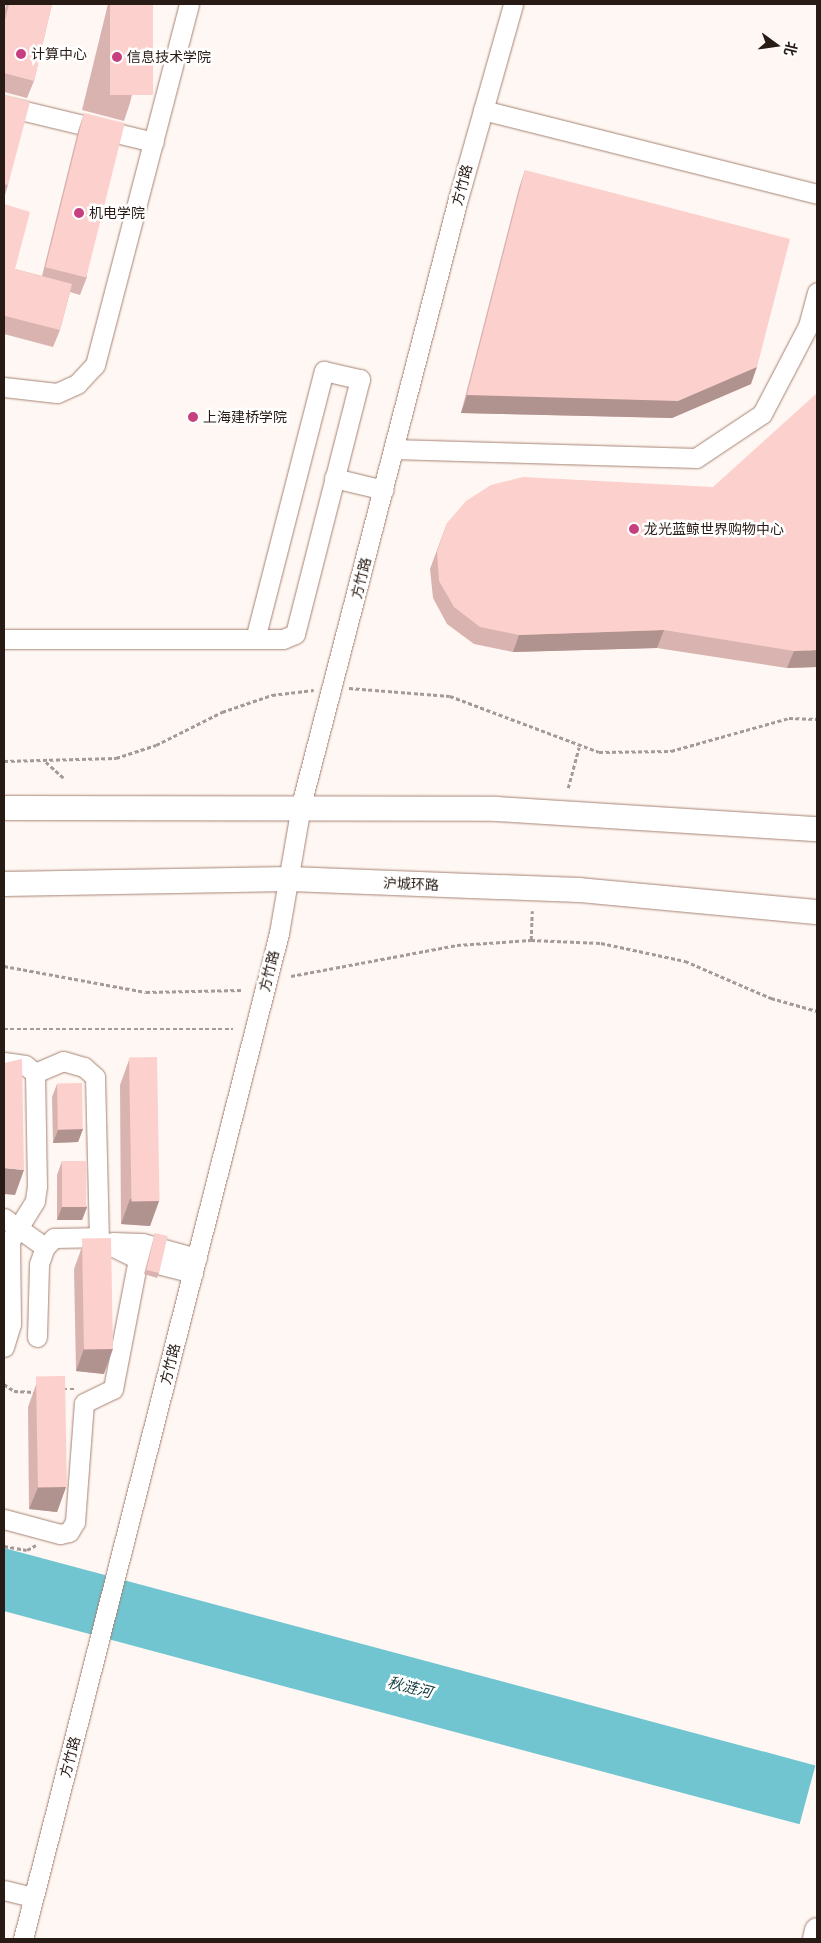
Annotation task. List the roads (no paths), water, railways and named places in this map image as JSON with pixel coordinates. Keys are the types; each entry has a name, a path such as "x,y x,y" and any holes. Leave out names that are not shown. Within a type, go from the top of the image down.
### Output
{"main road":[{"path":"4,808 301,805 498,809 817,828"},
{"name":"沪城环路","path":"4,884 290,879 579,890 817,912"},
{"path":"815,1939 817,1930"}],"street":[{"path":"4,388 57,393 77,384 95,365 189,4"},
{"name":"方竹路","path":"23,1939 195,1265 290,879 301,805 334,687 483,110 513,4"},
{"path":"4,106 154,142"},
{"path":"483,110 817,194"},
{"path":"394,449 696,458 762,414 808,326 817,292"},
{"path":"4,639 255,639 283,639 295,634 360,379 324,371 255,639"},
{"path":"334,478 384,490"},
{"path":"35,1073 63,1061 84,1068 95,1078 105,1240"},
{"path":"4,1062 25,1065 35,1073"},
{"path":"4,1347 11,1324 10,1222 35,1201 37,1186 35,1073"},
{"path":"10,1222 44,1246"},
{"path":"37,1337 39,1264 44,1246 54,1238 74,1234 105,1240 142,1243 195,1265"},
{"path":"105,1240 138,1259 195,1265"},
{"path":"4,1519 48,1531 69,1532 76,1522 84,1402 89,1396 109,1394 113,1389 138,1259"},
{"path":"4,1890 33,1896"}],"water":[{"name":"秋涟河","path":"4,1548 815,1765 800,1824 4,1611"}],"place":[{"name":"计算中心","path":"21,54"},
{"name":"信息技术学院","path":"117,57"},
{"name":"机电学院","path":"79,213"},
{"name":"上海建桥学院","path":"193,417"},
{"name":"龙光蓝鲸世界购物中心","path":"634,529"}]}
